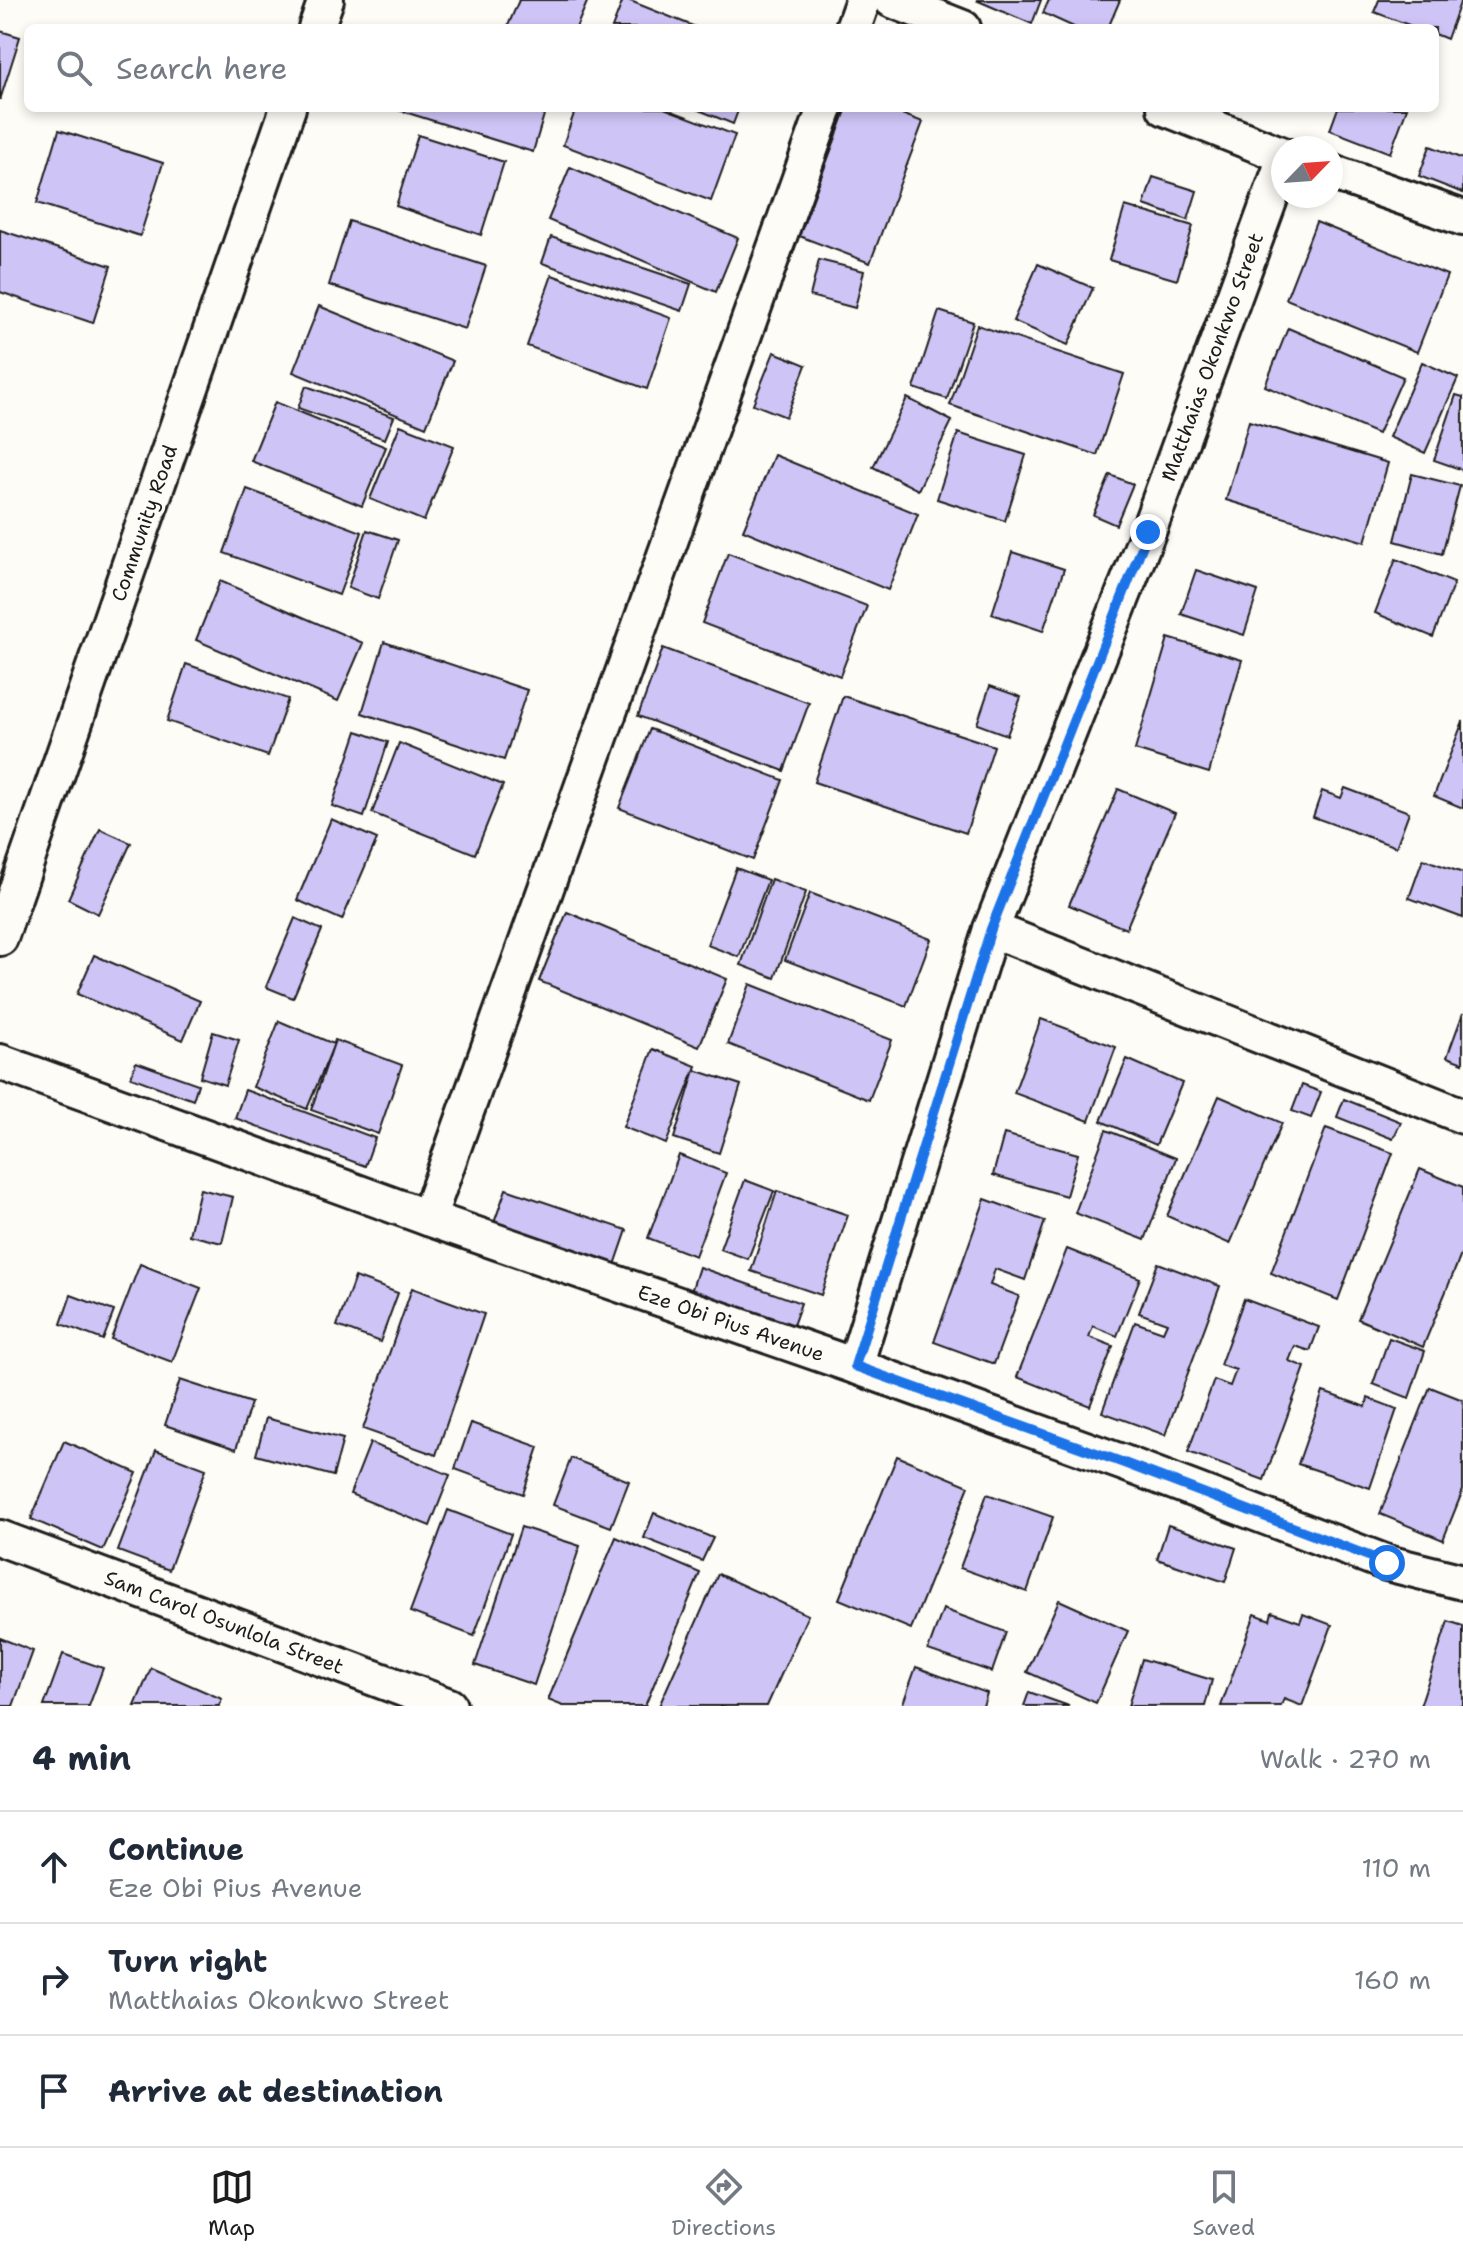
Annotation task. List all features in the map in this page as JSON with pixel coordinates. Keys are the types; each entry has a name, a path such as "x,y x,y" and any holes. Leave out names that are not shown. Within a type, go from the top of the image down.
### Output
{"street":[{"path":"317,24 326,0"},
{"path":"854,24 863,0"},
{"path":"892,0 953,24"},
{"name":"Community Road","path":"0,938 287,112"},
{"path":"428,1218 824,112"},
{"path":"1175,112 1271,150"},
{"path":"1343,176 1463,218"},
{"name":"Matthaias Okonkwo Street","path":"855,1366 991,929 1148,532 1271,196"},
{"path":"991,929 1463,1116"},
{"name":"Eze Obi Pius Avenue","path":"0,1062 428,1218 1124,1463 1387,1563 1463,1582"},
{"name":"Sam Carol Osunlola Street","path":"0,1538 449,1706"}],"building":[{"path":"519,0 588,0 578,24 509,24"},
{"path":"623,0 628,0 688,24 614,24"},
{"path":"976,0 1041,0 1032,24"},
{"path":"1049,0 1120,0 1110,24 1067,24 1043,13"},
{"path":"1379,0 1461,0 1447,39 1439,36 1439,24 1406,24 1374,12"},
{"path":"0,31 20,37 0,100"},
{"path":"405,112 545,112 533,152"},
{"path":"575,112 675,112 735,135 711,201 563,145"},
{"path":"704,112 738,112 733,124"},
{"path":"846,112 897,112 923,122 870,263 799,236"},
{"path":"1337,112 1405,112 1390,153 1330,130"},
{"path":"59,130 163,163 140,236 37,203"},
{"path":"418,135 504,162 481,235 396,206"},
{"path":"1430,146 1463,159 1463,193 1419,176"},
{"path":"570,167 738,238 716,292 548,220"},
{"path":"1153,177 1197,191 1188,220 1144,205"},
{"path":"1125,206 1193,226 1177,280 1109,260"},
{"path":"349,221 486,266 465,329 329,285"},
{"path":"1316,222 1447,275 1417,352 1286,299"},
{"path":"0,230 111,266 93,323 0,292"},
{"path":"551,237 691,284 682,311 542,263"},
{"path":"819,260 864,271 855,308 810,296"},
{"path":"1038,264 1093,288 1068,345 1013,321"},
{"path":"552,275 671,318 647,389 527,346"},
{"path":"319,306 453,361 426,427 293,372"},
{"path":"939,311 973,322 947,399 914,388"},
{"path":"977,325 1124,374 1097,455 950,405"},
{"path":"1288,328 1403,377 1378,434 1265,386"},
{"path":"774,352 806,365 786,417 753,404"},
{"path":"1422,362 1458,378 1425,453 1389,437"},
{"path":"306,386 394,417 385,439 298,408"},
{"path":"1456,395 1463,397 1463,470 1434,460"},
{"path":"907,398 952,421 918,490 873,467"},
{"path":"275,402 386,447 362,506 251,461"},
{"path":"1249,421 1388,463 1365,542 1226,500"},
{"path":"400,425 454,446 424,521 370,499"},
{"path":"958,433 1026,455 1005,521 937,499"},
{"path":"774,455 918,514 888,590 743,530"},
{"path":"1412,474 1460,486 1442,554 1395,541"},
{"path":"1110,475 1133,484 1116,525 1093,515"},
{"path":"247,489 362,532 339,595 224,553"},
{"path":"367,530 398,540 378,599 348,588"},
{"path":"1012,552 1064,569 1043,631 992,614"},
{"path":"728,553 867,606 840,676 702,623"},
{"path":"1396,559 1454,583 1433,637 1375,613"},
{"path":"1196,570 1258,591 1244,635 1181,614"},
{"path":"220,581 363,643 338,701 196,640"},
{"path":"1168,638 1242,660 1209,773 1135,750"},
{"path":"384,642 527,690 504,760 362,713"},
{"path":"663,648 809,703 784,771 638,716"},
{"path":"186,664 288,699 268,756 167,721"},
{"path":"990,686 1021,697 1007,735 977,724"},
{"path":"843,696 994,746 966,833 814,782"},
{"path":"1463,721 1463,808 1434,796"},
{"path":"650,729 783,780 753,860 619,808"},
{"path":"357,731 388,742 364,817 332,806"},
{"path":"399,743 503,785 475,854 372,813"},
{"path":"1345,788 1409,812 1396,847 1313,817 1322,791 1341,798"},
{"path":"1118,789 1175,813 1126,929 1069,905"},
{"path":"331,819 377,839 342,920 297,900"},
{"path":"100,829 131,843 98,914 68,899"},
{"path":"1423,859 1463,873 1463,918 1409,898"},
{"path":"736,868 768,880 739,957 707,945"},
{"path":"771,879 806,892 775,978 741,965"},
{"path":"810,893 931,939 906,1006 785,960"},
{"path":"567,912 727,979 699,1047 539,981"},
{"path":"295,918 322,930 293,998 266,987"},
{"path":"94,955 200,1001 183,1040 77,994"},
{"path":"750,984 892,1040 869,1100 728,1044"},
{"path":"1463,1013 1463,1063 1447,1057"},
{"path":"1041,1019 1116,1047 1089,1121 1014,1093"},
{"path":"279,1021 334,1044 307,1109 253,1087"},
{"path":"213,1032 239,1040 225,1085 200,1077"},
{"path":"335,1040 402,1065 378,1134 311,1110"},
{"path":"653,1049 696,1066 666,1144 623,1127"},
{"path":"1127,1059 1182,1083 1156,1145 1101,1121"},
{"path":"136,1062 198,1084 193,1100 131,1077"},
{"path":"695,1070 741,1085 719,1153 674,1138"},
{"path":"1302,1085 1321,1092 1311,1118 1292,1111"},
{"path":"245,1090 375,1138 365,1166 235,1118"},
{"path":"1219,1096 1282,1123 1230,1244 1167,1216"},
{"path":"1344,1099 1401,1122 1393,1139 1337,1117"},
{"path":"1326,1128 1393,1153 1338,1300 1271,1273"},
{"path":"1106,1130 1176,1158 1145,1240 1075,1213"},
{"path":"1004,1134 1078,1154 1066,1196 993,1175"},
{"path":"679,1155 726,1173 695,1256 648,1238"},
{"path":"1420,1169 1463,1187 1463,1250 1423,1347 1358,1319"},
{"path":"745,1180 774,1191 748,1259 720,1249"},
{"path":"200,1189 233,1197 222,1243 189,1235"},
{"path":"506,1189 627,1230 615,1265 494,1223"},
{"path":"777,1191 848,1215 821,1295 751,1271"},
{"path":"985,1199 1045,1221 1025,1280 995,1269 990,1285 1019,1296 994,1364 934,1342"},
{"path":"1067,1249 1140,1278 1117,1336 1093,1326 1089,1337 1113,1346 1090,1406 1017,1377"},
{"path":"1158,1263 1220,1286 1165,1435 1102,1412 1135,1322 1163,1332 1167,1323 1139,1313"},
{"path":"140,1264 201,1288 172,1362 111,1339"},
{"path":"699,1267 801,1303 792,1328 691,1292"},
{"path":"355,1277 398,1293 380,1342 337,1326"},
{"path":"412,1288 484,1314 436,1455 363,1429"},
{"path":"71,1295 114,1311 103,1340 61,1324"},
{"path":"1244,1299 1319,1327 1310,1351 1295,1346 1289,1361 1305,1367 1264,1480 1188,1452 1214,1380 1230,1386 1236,1370 1220,1365"},
{"path":"1389,1338 1425,1351 1409,1398 1373,1384"},
{"path":"180,1380 251,1403 236,1449 165,1425"},
{"path":"1430,1387 1463,1400 1463,1490 1443,1540 1380,1514"},
{"path":"1323,1392 1366,1407 1368,1398 1397,1409 1370,1488 1298,1464"},
{"path":"266,1418 343,1439 333,1476 256,1455"},
{"path":"471,1423 539,1447 523,1494 455,1469"},
{"path":"64,1441 137,1473 103,1550 31,1519"},
{"path":"370,1443 450,1475 430,1526 350,1494"},
{"path":"156,1450 206,1469 169,1570 118,1551"},
{"path":"897,1456 969,1486 911,1629 839,1599"},
{"path":"571,1458 629,1481 611,1527 553,1505"},
{"path":"987,1494 1053,1517 1027,1592 960,1568"},
{"path":"448,1510 511,1534 474,1636 410,1612"},
{"path":"654,1513 713,1538 702,1561 644,1538"},
{"path":"1168,1525 1236,1548 1225,1582 1157,1559"},
{"path":"521,1527 580,1546 534,1685 475,1665"},
{"path":"616,1537 700,1573 645,1706 563,1706 548,1700"},
{"path":"718,1574 808,1615 767,1706 659,1706"},
{"path":"1059,1600 1128,1631 1096,1703 1027,1672"},
{"path":"943,1609 1006,1632 992,1672 928,1650"},
{"path":"1272,1612 1300,1622 1303,1614 1332,1625 1302,1706 1284,1699 1281,1706 1221,1706 1255,1614 1270,1620"},
{"path":"1448,1621 1463,1626 1463,1706 1420,1706"},
{"path":"0,1638 33,1651 13,1706 0,1706"},
{"path":"63,1654 103,1668 89,1706 44,1706"},
{"path":"1142,1659 1212,1680 1205,1706 1128,1706"},
{"path":"916,1667 987,1693 983,1706 902,1706"},
{"path":"151,1668 222,1699 219,1706 135,1706"},
{"path":"1029,1692 1069,1706 1024,1706"}],"route":[{"path":"1148,532 991,929 855,1366 1124,1463 1387,1563"}]}
